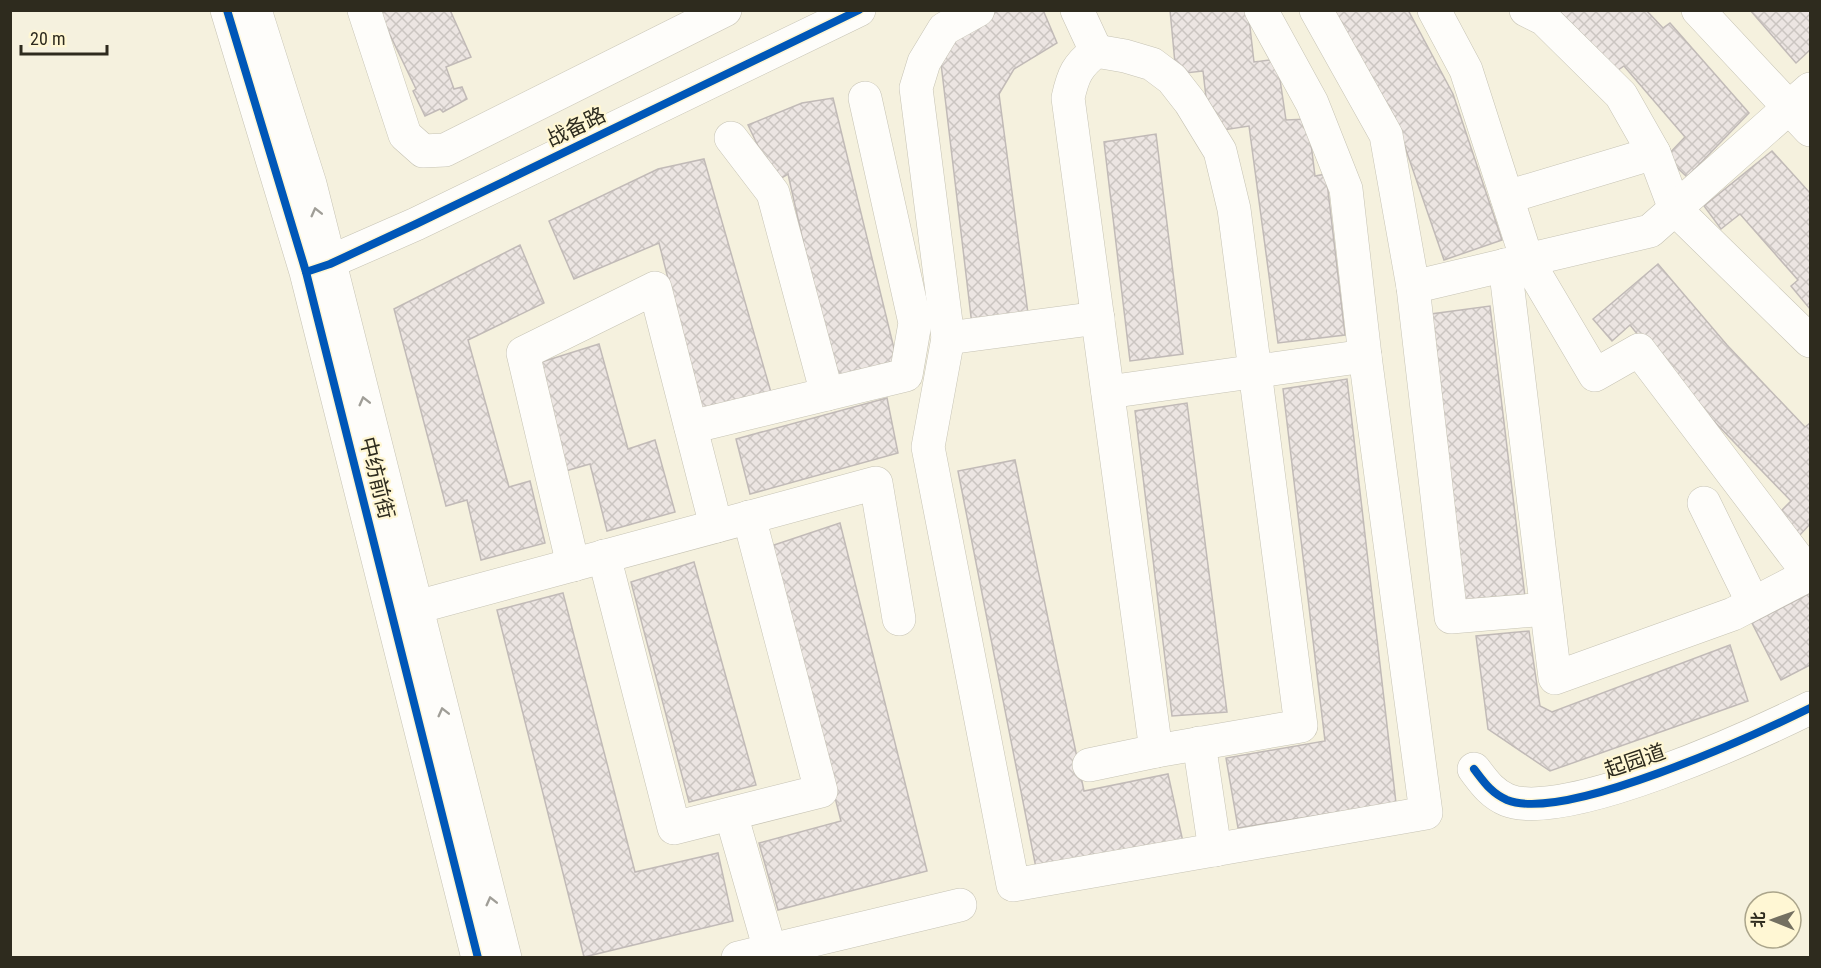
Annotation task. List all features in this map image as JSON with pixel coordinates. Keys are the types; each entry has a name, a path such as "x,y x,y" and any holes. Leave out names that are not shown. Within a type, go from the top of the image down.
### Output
{"street":[{"name":"中纺前街","path":"227,10 318,268 405,611 478,957"},
{"path":"255,10 309,184 318,268"},
{"path":"364,10 405,135 423,152 445,150 726,10"},
{"name":"战备路","path":"318,268 860,10"},
{"path":"978,10 944,30 924,62 916,88 948,338 927,447 1013,885 1426,813 1365,356 1346,189 1312,103 1261,10"},
{"path":"1077,10 1096,51"},
{"path":"1316,10 1386,135 1413,286 1451,618 1546,609"},
{"path":"1434,10 1466,70 1507,197 1516,262 1546,609 1555,678 1733,614 1810,574 1639,350 1595,375 1516,262"},
{"path":"1526,10 1544,19 1621,95 1654,153 1675,209 1810,341"},
{"path":"1413,286 1650,231 1803,109 1698,10"},
{"path":"1089,765 1301,726 1234,209 1220,151 1190,102 1172,79 1152,64 1096,51 1083,61 1072,78 1068,98 1156,751"},
{"path":"691,427 906,375 915,323 865,98"},
{"path":"731,138 773,193 827,394"},
{"path":"1507,197 1654,153"},
{"path":"573,565 523,353 655,288 716,526"},
{"path":"948,338 1098,318"},
{"path":"1108,392 1365,356"},
{"path":"505,957 405,611 876,483 899,619"},
{"path":"1704,503 1753,603"},
{"path":"604,556 674,828 821,791 749,517"},
{"name":"起园道","path":"1474,769 1490,791 1509,801 1540,804 1578,799 1671,768 1766,730 1810,708"},
{"path":"1199,743 1215,850"},
{"path":"731,814 770,950"},
{"path":"738,957 960,905"}],"building":[{"path":"378,10 450,10 471,57 446,67 454,89 462,87 467,99 443,112 440,109 425,116 413,91 416,89"},
{"path":"994,10 1043,10 1057,43 1014,69 999,94 1029,321 972,325 940,55 955,31"},
{"path":"1170,10 1248,10 1254,62 1277,59 1286,120 1308,119 1315,176 1326,174 1345,335 1278,343 1249,126 1210,132 1203,71 1176,74"},
{"path":"1333,10 1408,10 1453,94 1502,240 1444,260 1395,118"},
{"path":"1557,10 1646,10 1663,28 1670,23 1749,113 1687,177 1666,157 1685,137 1624,66 1615,72"},
{"path":"1750,10 1810,10 1810,50 1796,63"},
{"path":"833,98 898,365 834,380 788,174 775,182 748,125 802,103"},
{"path":"1156,134 1183,354 1130,361 1104,142"},
{"path":"1772,151 1810,193 1810,309 1791,286 1798,280 1740,214 1721,229 1704,206"},
{"path":"704,159 772,396 702,413 659,243 574,279 549,221 658,169"},
{"path":"520,245 544,303 468,340 509,487 530,481 545,543 481,560 467,500 446,506 394,309"},
{"path":"1658,264 1727,345 1805,427 1810,423 1810,524 1799,536 1778,514 1791,501 1678,384 1630,325 1612,341 1593,319"},
{"path":"1490,306 1525,597 1464,601 1431,314"},
{"path":"599,344 628,449 655,440 675,512 607,531 590,464 562,472 535,364"},
{"path":"1347,379 1396,803 1238,828 1226,758 1325,741 1283,389"},
{"path":"887,398 898,453 750,494 736,439"},
{"path":"1187,403 1227,712 1172,716 1135,411"},
{"path":"1015,460 1084,791 1168,774 1183,842 1036,868 958,471"},
{"path":"840,523 927,871 778,910 759,843 841,821 771,546"},
{"path":"694,562 756,785 689,802 631,582"},
{"path":"563,593 635,872 718,853 733,921 584,957 497,610"},
{"path":"1810,593 1810,665 1781,680 1752,623"},
{"path":"1529,631 1540,706 1552,712 1730,645 1748,701 1550,771 1488,729 1476,636"}],"cycle path":[{"path":"227,10 306,272 478,958"},
{"path":"306,272 330,264 416,224 859,10"},
{"path":"1474,769 1492,791 1507,800 1534,804 1570,799 1658,773 1747,737 1810,708"}]}
